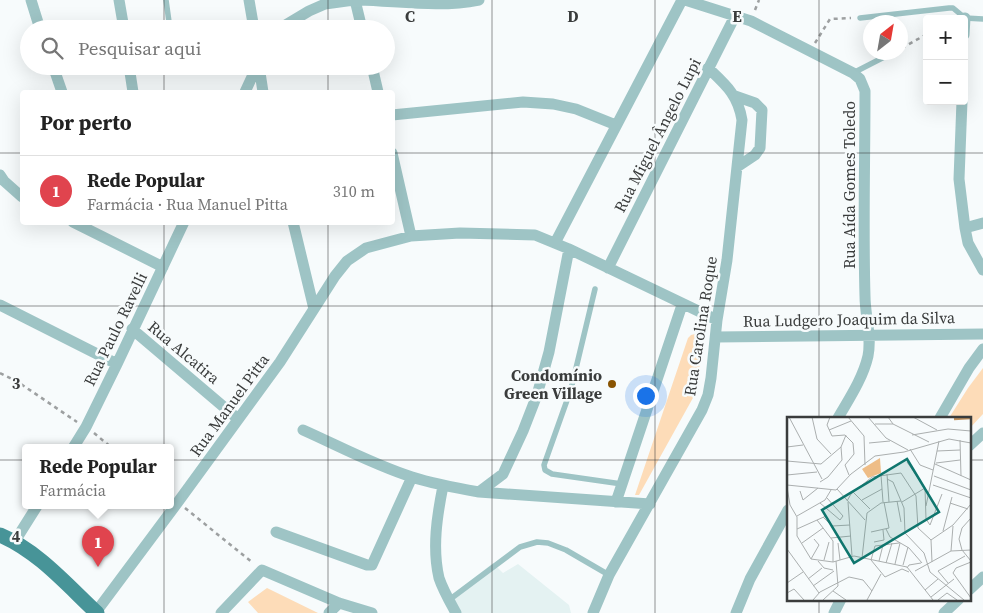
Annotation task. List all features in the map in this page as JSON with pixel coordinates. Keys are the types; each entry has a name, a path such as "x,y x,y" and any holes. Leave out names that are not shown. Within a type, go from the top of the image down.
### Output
{"main road":[{"path":"0,535 15,541 33,554 96,612"}],"street":[{"path":"31,0 37,20"},
{"path":"118,0 122,20"},
{"path":"249,0 252,20"},
{"path":"294,20 325,4 354,0 360,20"},
{"path":"359,0 440,5 461,4 479,0"},
{"path":"555,243 683,0 751,21 853,73"},
{"name":"Rua Miguel Ângelo Lupi","path":"608,268 735,16"},
{"name":"Rua Carolina Roque","path":"592,613 609,575 705,402 711,378 717,320 727,260 742,120 740,107 735,96 708,68"},
{"name":"Rua Aída Gomes Toledo","path":"839,417 865,365 868,354 869,335 865,298 865,91 860,79 853,73"},
{"path":"56,75 61,90"},
{"path":"131,75 133,90"},
{"path":"246,90 254,75"},
{"path":"260,75 263,90"},
{"path":"374,75 378,90"},
{"name":"Rua Carolina Roque","path":"735,96 755,103 762,110 760,148 755,155 737,167"},
{"path":"395,115 523,102 553,104 576,109 616,125"},
{"path":"962,105 960,179 965,228 968,243 983,270"},
{"path":"395,167 410,236"},
{"path":"0,175 4,182 20,195"},
{"path":"965,228 983,223"},
{"path":"78,225 163,267"},
{"name":"Rua Paulo Ravelli","path":"75,444 86,427 117,364 183,225"},
{"path":"294,225 314,309"},
{"name":"Rua Manuel Pitta","path":"174,507 280,362 335,276 347,261 366,248 410,236 460,233 536,235 717,320"},
{"path":"479,492 502,474 523,431 537,395 549,352 569,250"},
{"path":"0,305 117,364"},
{"path":"616,502 682,305"},
{"name":"Rua Alcatira","path":"132,329 238,419"},
{"name":"Rua Ludgero Joaquim da Silva","path":"716,337 983,334"},
{"path":"941,417 969,368 983,349"},
{"path":"303,430 374,463 443,486 479,492 650,504"},
{"path":"970,445 983,433"},
{"path":"276,532 366,565 372,565 412,477"},
{"path":"443,486 437,515 435,554 440,579 456,613"},
{"path":"15,541 35,509"},
{"name":"Rua Manuel Pitta","path":"96,612 173,509"},
{"path":"736,613 750,579 787,512"},
{"path":"221,613 262,570 339,603 372,613"},
{"path":"970,589 983,577"},
{"path":"834,613 840,600"},
{"path":"944,613 958,600"},
{"path":"330,613 339,603"}],"lane":[{"path":"166,0 169,20"},
{"path":"860,18 949,8 953,8 961,15"},
{"path":"968,18 983,19"},
{"path":"853,73 878,60"},
{"path":"595,289 571,389 544,465 545,470 552,474 622,484"},
{"path":"449,600 520,547 537,542 548,543 566,550 609,575"}],"path":[{"path":"810,51 830,19 860,18"},
{"path":"908,45 923,36"},
{"path":"0,373 18,382 86,427 107,444"},
{"path":"178,502 262,570"}],"shaded area":[{"path":"695,334 699,336 700,341 699,387 639,495 635,495 688,338"},
{"path":"983,368 983,414 970,428 970,417 950,417"},
{"path":"493,563 503,573 518,564 569,605 571,613 457,613 448,598"},
{"path":"267,588 318,613 258,613 248,602"}],"place":[{"name":"Condomínio Green Village","path":"612,384"},
{"name":"Rede Popular","path":"98,567"}]}
